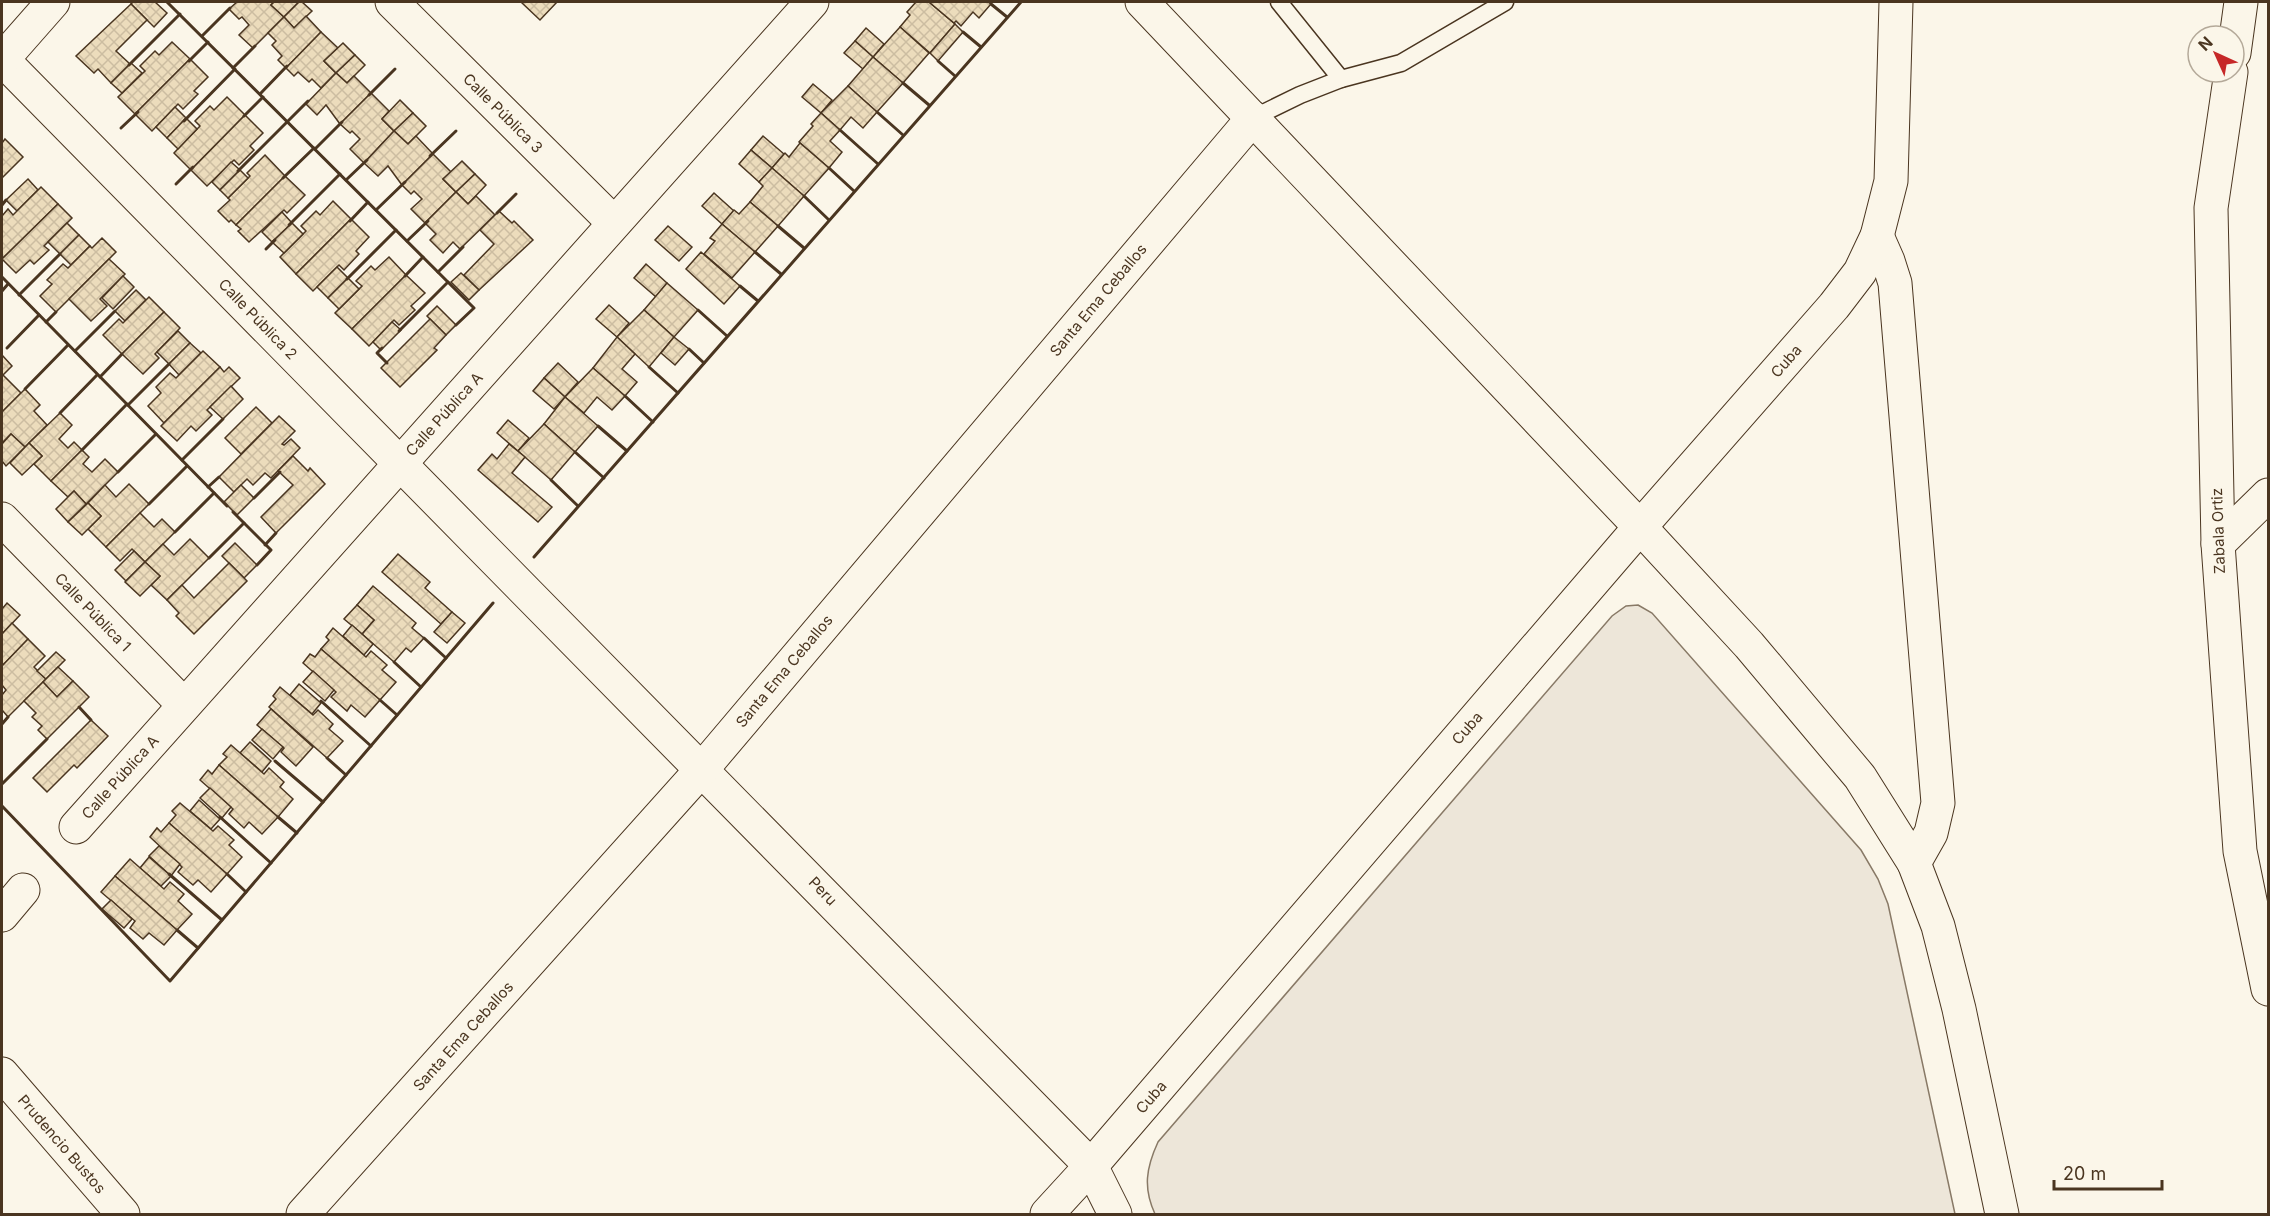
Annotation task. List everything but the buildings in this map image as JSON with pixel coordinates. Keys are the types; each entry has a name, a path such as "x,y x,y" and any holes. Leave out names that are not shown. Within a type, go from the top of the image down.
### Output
{"street":[{"path":"2,60 53,2"},
{"name":"Calle Pública 3","path":"392,2 614,223"},
{"name":"Calle Pública A","path":"76,827 812,2"},
{"path":"1142,2 1640,527 1749,645 1860,777 1914,863 1938,926 1959,1009 2002,1215"},
{"name":"Cuba","path":"1047,1215 1640,527 1834,306 1860,272 1877,236 1891,181 1896,2"},
{"path":"2238,24 2241,2"},
{"name":"Calle Pública 2","path":"2,60 514,580"},
{"name":"Zabala Ortiz","path":"2229,84 2211,208 2218,544 2240,850 2268,989"},
{"name":"Santa Ema Ceballos","path":"303,1215 703,768 1253,118"},
{"path":"1877,236 1895,283 1938,803 1931,833 1914,863"},
{"path":"2218,544 2268,495"},
{"name":"Calle Pública 1","path":"2,519 184,705"},
{"name":"Peru","path":"514,580 703,768 1091,1166 1115,1215"},
{"path":"2,915 23,890"},
{"name":"Prudencio Bustos","path":"2,1074 123,1215"}],"lane":[{"path":"1279,2 1341,79"},
{"path":"1253,118 1300,95 1341,79 1401,63 1505,2"}],"shaded area":[{"path":"1638,605 1652,613 1861,850 1878,879 1888,904 1955,1214 1155,1214 1149,1195 1148,1178 1158,1142 1612,616 1626,606"}],"wall":[{"path":"167,2 474,308 456,325"},
{"path":"534,557 1021,2"},
{"path":"991,4 1007,17"},
{"path":"202,36 230,8"},
{"path":"129,65 180,14"},
{"path":"963,32 981,47"},
{"path":"189,61 208,42"},
{"path":"233,68 255,46"},
{"path":"938,61 955,76"},
{"path":"260,94 287,66"},
{"path":"184,121 235,69"},
{"path":"369,95 395,69"},
{"path":"903,83 929,105"},
{"path":"244,116 263,97"},
{"path":"238,171 308,101"},
{"path":"121,128 138,112"},
{"path":"877,112 903,135"},
{"path":"315,149 342,122"},
{"path":"840,130 878,164"},
{"path":"430,156 456,131"},
{"path":"283,178 314,148"},
{"path":"346,180 367,160"},
{"path":"176,184 193,167"},
{"path":"829,168 854,191"},
{"path":"289,225 340,174"},
{"path":"376,210 405,182"},
{"path":"497,213 516,194"},
{"path":"804,196 829,220"},
{"path":"2,205 6,200"},
{"path":"350,221 368,202"},
{"path":"407,241 428,221"},
{"path":"778,226 804,248"},
{"path":"347,279 396,230"},
{"path":"266,249 275,240"},
{"path":"438,272 463,247"},
{"path":"755,252 781,274"},
{"path":"19,295 60,254"},
{"path":"405,276 423,257"},
{"path":"2,277 227,506"},
{"path":"399,331 448,282"},
{"path":"2,291 8,284"},
{"path":"740,286 758,301"},
{"path":"698,310 727,336"},
{"path":"75,351 115,311"},
{"path":"46,322 56,312"},
{"path":"7,348 39,315"},
{"path":"25,389 68,345"},
{"path":"382,348 377,353 387,363"},
{"path":"689,349 704,363"},
{"path":"100,377 122,354"},
{"path":"128,405 169,364"},
{"path":"649,367 678,393"},
{"path":"60,413 97,375"},
{"path":"625,396 653,422"},
{"path":"82,450 127,404"},
{"path":"182,460 223,419"},
{"path":"598,426 627,451"},
{"path":"118,472 156,434"},
{"path":"575,452 604,478"},
{"path":"149,504 187,466"},
{"path":"254,498 280,472"},
{"path":"208,487 219,477"},
{"path":"551,480 578,506"},
{"path":"175,532 214,493"},
{"path":"233,512 271,550 257,565"},
{"path":"209,558 244,523"},
{"path":"265,545 276,533"},
{"path":"2,806 170,981 493,603"},
{"path":"424,638 446,658"},
{"path":"394,662 421,687"},
{"path":"380,700 397,715"},
{"path":"321,701 371,746"},
{"path":"79,707 91,720"},
{"path":"2,724 8,717"},
{"path":"2,784 47,739"},
{"path":"327,758 346,775"},
{"path":"275,761 323,802"},
{"path":"220,817 271,863"},
{"path":"278,817 297,833"},
{"path":"169,874 222,920"},
{"path":"227,874 246,892"},
{"path":"177,930 198,948"}]}
